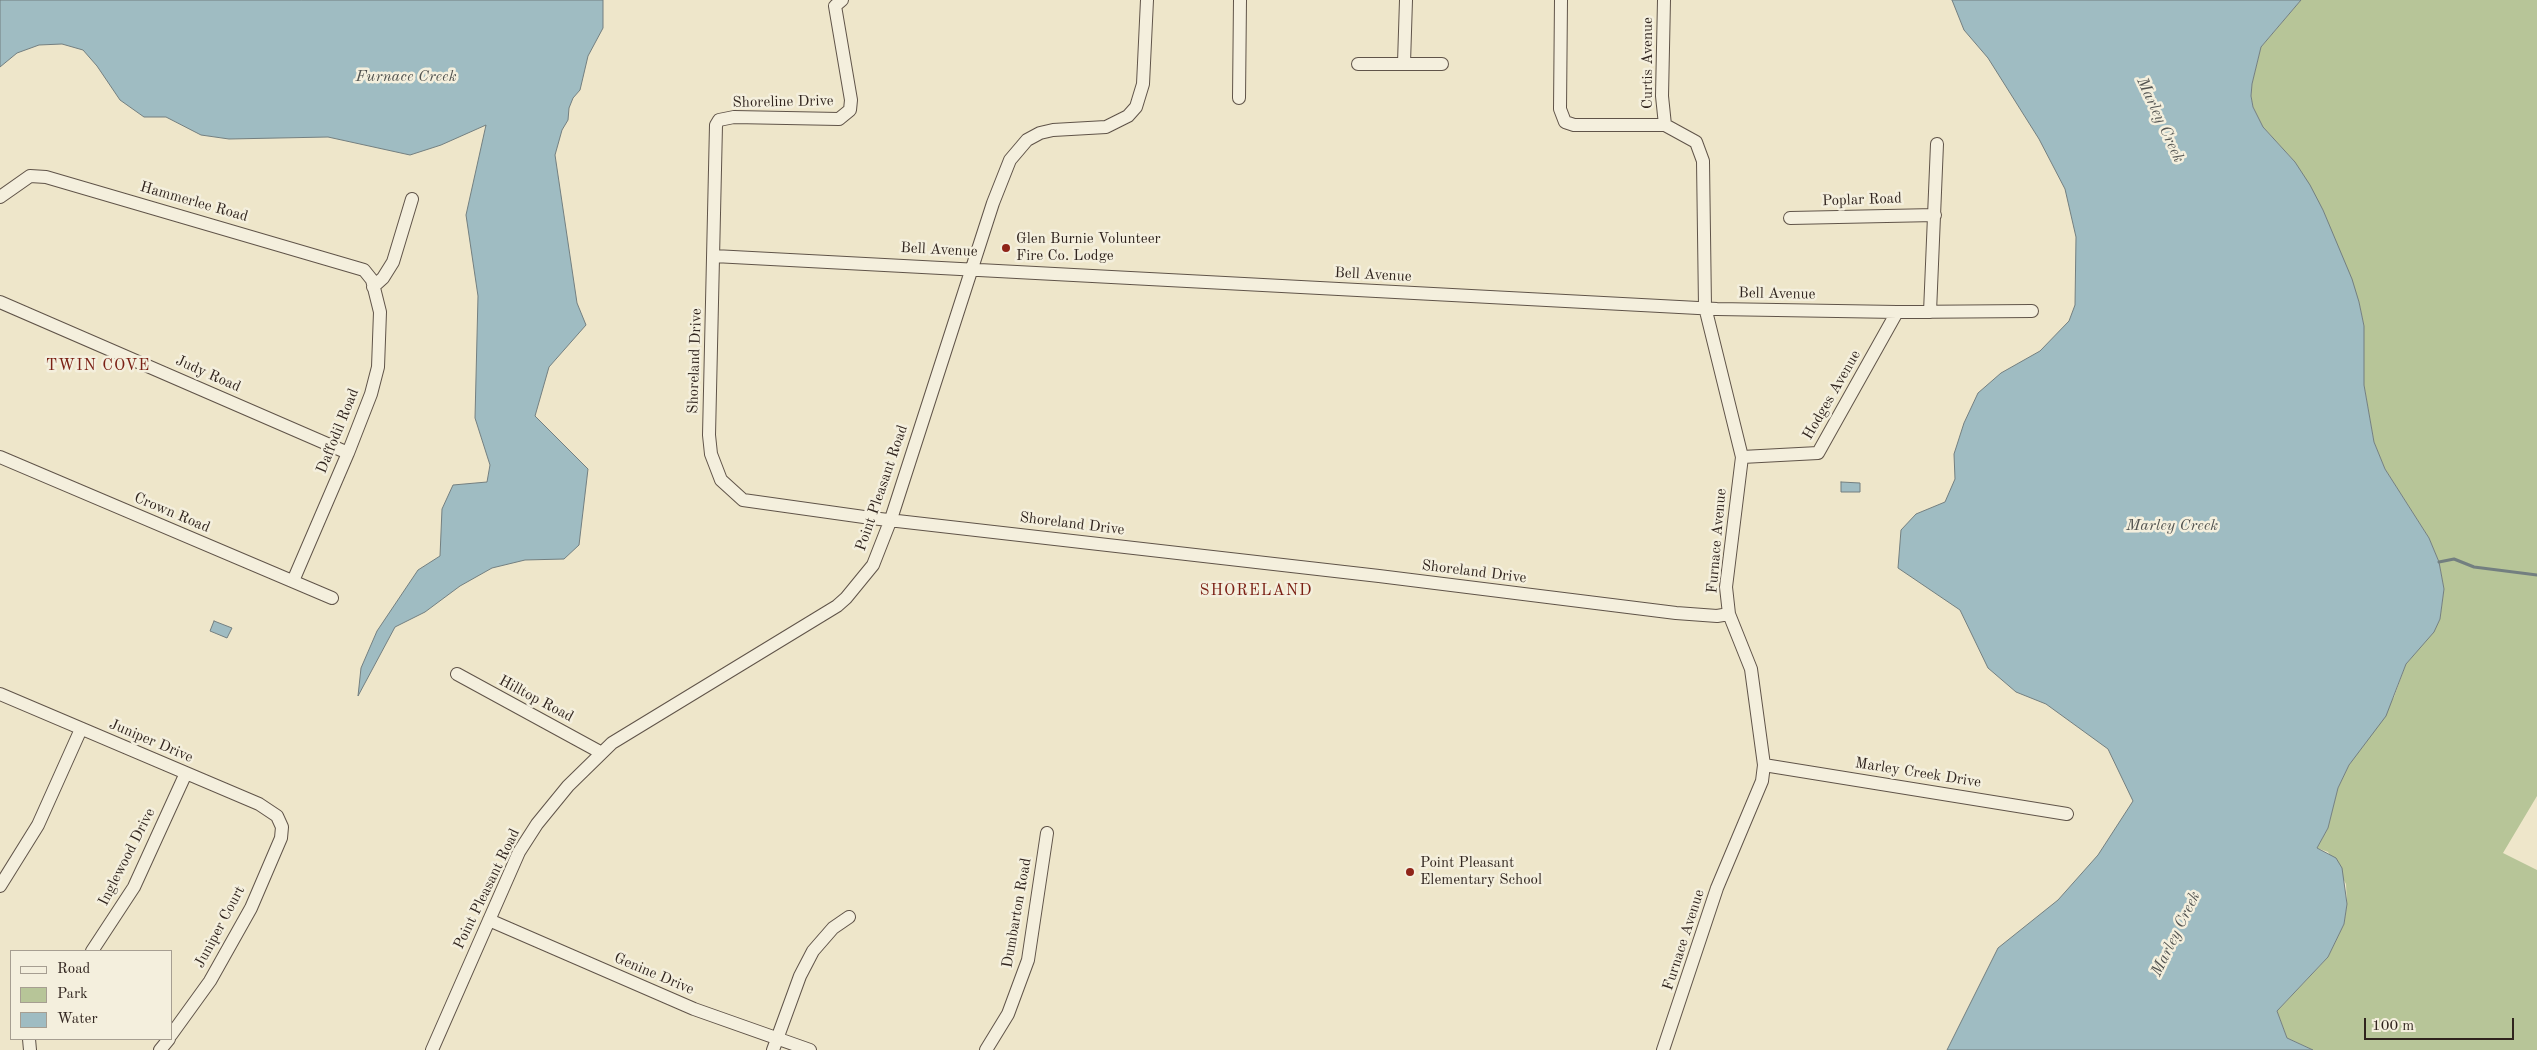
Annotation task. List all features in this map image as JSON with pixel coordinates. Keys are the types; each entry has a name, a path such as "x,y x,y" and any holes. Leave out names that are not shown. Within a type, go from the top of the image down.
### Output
{"street":[{"name":"Shoreline Drive","path":"716,178 716,125 719,120 734,117 839,119 850,110 851,100 835,6 842,0"},
{"name":"Point Pleasant Road","path":"432,1050 519,852 537,824 568,786 600,752 635,728 837,606 846,598 872,565 891,520 1007,166 1017,150 1027,140 1053,130 1106,127 1128,116 1136,107 1143,84 1147,0"},
{"path":"1239,98 1240,0"},
{"path":"1404,63 1406,0"},
{"path":"1561,0 1560,109 1565,122 1574,125 1665,125"},
{"name":"Curtis Avenue","path":"1664,0 1662,96 1665,125"},
{"path":"1358,64 1442,64"},
{"name":"Furnace Avenue","path":"1663,1050 1717,888 1762,781 1764,765 1751,669 1729,614 1726,587 1742,457 1705,307 1703,161 1696,142 1665,125"},
{"path":"1930,312 1937,144"},
{"name":"Hammerlee Road","path":"0,197 30,176 74,184 364,270 374,287"},
{"name":"Shoreland Drive","path":"716,178 709,436 711,454 721,480 743,500 891,520 1676,613 1717,616 1729,614"},
{"path":"374,287 383,278 393,262 412,199"},
{"name":"Poplar Road","path":"1790,218 1935,215"},
{"name":"Bell Avenue","path":"714,256 972,268 1317,289 1705,307 1897,312 2032,311"},
{"name":"Daffodil Road","path":"293,581 371,394 378,367 380,312 374,287"},
{"name":"Judy Road","path":"0,302 348,453"},
{"name":"Hodges Avenue","path":"1742,457 1818,453 1897,312"},
{"name":"Crown Road","path":"0,458 332,598"},
{"name":"Hilltop Road","path":"457,674 600,752"},
{"name":"Juniper Drive","path":"0,694 259,804 276,816 282,826"},
{"path":"0,886 38,825 81,729"},
{"name":"Marley Creek Drive","path":"1764,765 2067,814"},
{"name":"Inglewood Drive","path":"93,950 134,887 186,773"},
{"name":"Juniper Court","path":"172,1034 210,981 251,908 282,838 282,826"},
{"name":"Dumbarton Road","path":"986,1050 1008,1014 1028,960 1047,833"},
{"path":"773,1050 800,976 813,951 833,928 849,917"},
{"name":"Genine Drive","path":"489,920 694,1009 778,1037 810,1050"},
{"path":"160,1050 168,1040"}],"green space":[{"path":"2301,0 2537,0 2537,796 2503,853 2537,870 2537,1050 2313,1050 2287,1038 2277,1011 2328,957 2344,924 2347,904 2346,884 2328,852 2317,848 2328,828 2338,788 2349,765 2394,697 2406,664 2434,631 2440,619 2444,589 2439,562 2429,538 2385,469 2374,442 2364,385 2364,326 2359,302 2323,210 2295,162 2263,127 2253,107 2251,96 2252,84 2261,47"}],"water":[{"name":"Furnace Creek","path":"0,0 603,0 603,28 588,56 580,90 573,98 569,108 568,120 562,130 555,155 577,303 586,325 549,367 535,416 588,469 579,545 564,559 525,560 492,568 460,586 425,612 395,627 358,696 361,668 377,631 418,570 440,556 442,509 453,485 487,482 490,465 475,418 478,296 466,215 486,125 441,145 410,155 328,137 229,139 201,135 166,117 144,117 120,100 97,66 83,50 62,44 39,45 17,53 0,67"},
{"name":"Marley Creek","path":"1952,0 2301,0 2261,47 2252,84 2251,96 2253,107 2263,127 2295,162 2310,185 2323,210 2352,279 2364,326 2364,385 2374,442 2385,469 2429,538 2439,562 2444,589 2440,619 2434,632 2406,664 2386,716 2349,765 2338,788 2328,828 2317,848 2336,858 2342,868 2347,904 2344,924 2328,957 2277,1011 2287,1038 2313,1050 1947,1050 1998,948 2058,900 2098,855 2133,801 2108,749 2046,704 2016,692 1988,668 1960,610 1898,568 1901,530 1916,514 1945,502 1955,479 1954,454 1964,423 1978,393 2001,373 2040,351 2069,321 2075,305 2076,237 2065,189 2039,139 1988,58 1964,30"},
{"path":"1841,482 1860,483 1860,492 1841,492"},
{"path":"214,621 232,628 227,638 210,631"}],"waterway":[{"path":"2439,562 2454,559 2474,567 2537,575"}],"place":[{"name":"Glen Burnie Volunteer Fire Co. Lodge","path":"1006,248"},
{"name":"Point Pleasant Elementary School","path":"1410,872"}],"district":[{"name":"TWIN COVE","path":"98,366"},
{"name":"SHORELAND","path":"1256,591"}]}
